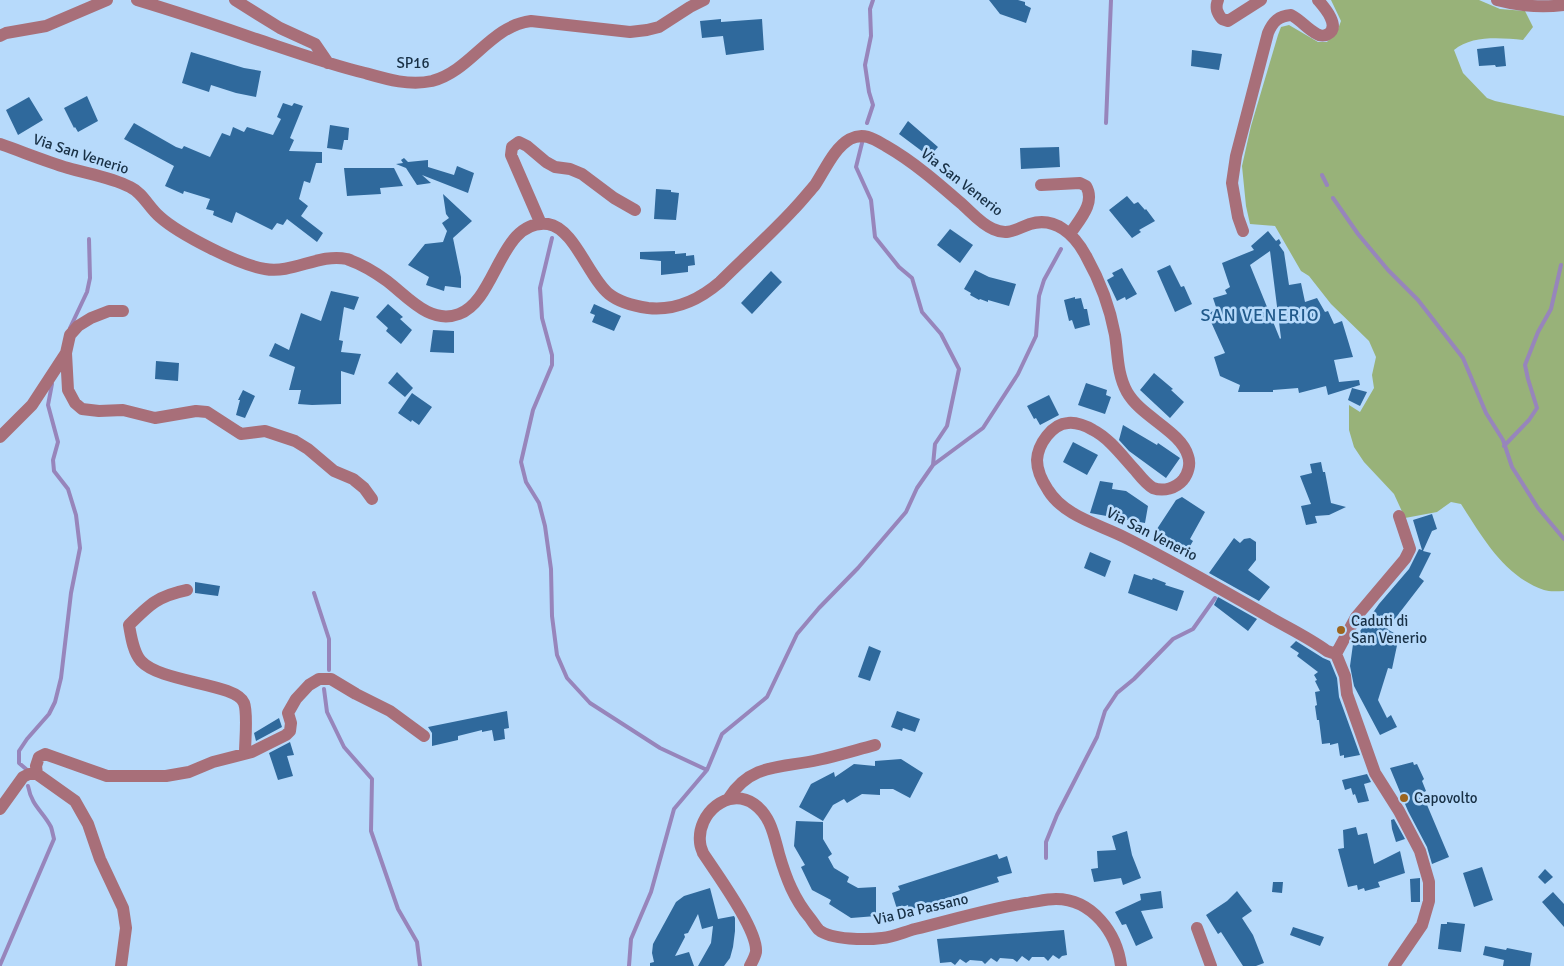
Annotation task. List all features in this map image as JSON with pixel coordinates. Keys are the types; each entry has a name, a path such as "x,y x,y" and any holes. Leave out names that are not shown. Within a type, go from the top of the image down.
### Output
{"street":[{"path":"0,36 6,33 46,26 107,0"},
{"name":"SP16","path":"137,0 328,64 406,82 433,80 449,74 508,27 520,22 531,20 630,32 647,30 659,27 704,0"},
{"path":"235,0 280,28 315,44 328,64"},
{"path":"1218,0 1216,6 1217,14 1222,20 1228,21 1261,0"},
{"path":"1243,231 1238,217 1232,183 1236,156 1268,33 1277,19 1292,15 1299,18 1317,34 1328,35 1332,31 1333,25 1329,14 1318,0"},
{"path":"1497,0 1516,5 1564,5"},
{"name":"Via San Venerio","path":"0,144 68,168 111,179 133,188 168,224 225,255 264,269 281,270 322,260 347,259 385,280 421,308 434,315 443,317 460,314 473,305 514,239 522,231 541,224 556,227 565,234 596,280 608,293 619,300 635,306 652,308 668,309 680,306 708,292 720,282 794,209 814,186 837,150 849,140 862,136 870,137 911,163 977,219 992,229 1011,233 1031,224 1052,223 1070,234 1086,256 1108,307 1124,387 1140,409 1179,440 1188,455 1189,467 1185,478 1174,488 1158,490 1152,487 1094,430 1070,422 1061,424 1047,436 1040,448 1037,463 1049,492 1068,510 1203,579 1327,651 1336,654"},
{"path":"541,224 511,155 512,147 519,142 555,167 570,169 582,174 614,198 635,210"},
{"path":"1041,184 1080,183 1086,186 1089,198 1087,208 1070,234"},
{"path":"123,311 109,311 90,318 78,326 70,335 66,353 68,390 82,409 99,411 122,410 155,418 196,411 207,412 241,434 265,431 296,441 334,471 353,479 364,488 372,499"},
{"path":"0,437 32,406 66,353"},
{"path":"1394,966 1422,925 1429,901 1429,882 1420,851 1399,811 1375,773 1346,694 1344,676 1336,654 1356,617 1405,559 1410,549 1399,516"},
{"path":"187,590 157,599 129,624 132,642 141,661 153,670 184,681 227,691 239,697 244,703 246,730 244,753"},
{"path":"37,774 36,766 39,757 45,754 107,776 166,776 189,772 213,762 252,752 286,736 290,731 291,723 288,713 296,699 309,685 319,679 331,680 390,711 424,736"},
{"path":"750,966 756,952 755,943 748,924 703,853 700,842 705,820 720,802 729,798 737,786 763,770 817,761 875,746"},
{"path":"0,809 23,777 29,774 37,774 75,801 88,824 100,859 123,908 126,928 121,966"},
{"name":"Via Da Passano","path":"729,798 743,799 755,804 766,817 774,834 785,873 797,902 820,931 842,938 882,938 994,908 1056,899 1075,903 1094,913 1109,930 1119,953 1120,966"},
{"path":"1197,928 1211,966"}],"green space":[{"path":"1331,0 1479,0 1500,9 1525,11 1533,27 1523,40 1496,38 1478,40 1461,45 1454,50 1463,73 1487,98 1564,116 1564,591 1544,590 1530,584 1506,566 1486,542 1461,504 1451,502 1437,512 1405,518 1394,494 1364,462 1354,447 1349,430 1349,405 1360,412 1374,388 1372,375 1376,357 1369,341 1331,304 1309,276 1301,271 1275,226 1250,224 1246,206 1242,166 1251,126 1278,35 1281,27 1289,25 1318,42 1327,42 1338,29 1341,21"}],"building":[{"path":"989,0 1018,0 1025,2 1025,5 1031,8 1026,23 1000,14"},
{"path":"721,19 721,22 762,19 764,50 726,55 723,36 702,38 700,21"},
{"path":"1504,46 1506,66 1479,66 1477,49"},
{"path":"1192,50 1222,54 1219,70 1191,66"},
{"path":"191,52 244,68 261,71 256,97 211,85 209,92 182,83"},
{"path":"87,96 98,121 78,132 64,108"},
{"path":"29,97 43,120 18,135 6,110"},
{"path":"283,103 292,106 294,103 303,106 290,138 294,140 289,151 322,152 322,163 316,163 310,183 304,181 299,199 308,206 301,216 323,233 317,242 287,219 283,225 277,223 272,230 236,212 232,223 213,215 214,211 206,209 210,199 184,191 183,194 165,186 174,166 124,139 134,123 176,147 182,149 184,146 210,157 222,133 230,136 233,127 244,132 247,127 273,135 281,119 277,117"},
{"path":"908,121 938,147 930,156 899,134"},
{"path":"330,125 349,128 348,140 344,140 342,150 327,148"},
{"path":"1059,147 1060,167 1021,169 1020,148"},
{"path":"404,158 408,162 428,160 428,167 454,175 457,166 474,173 468,193 422,175 431,183 417,185 406,168 396,164 403,163 401,160"},
{"path":"344,168 394,168 403,186 380,188 381,194 347,196"},
{"path":"656,189 671,190 671,192 679,193 676,220 654,219"},
{"path":"443,194 472,221 453,238 461,277 461,288 445,286 444,291 426,285 429,277 408,265 425,244 443,242 447,231 442,223 449,218 446,214"},
{"path":"1127,196 1134,204 1138,202 1146,209 1155,221 1139,230 1141,232 1132,238 1109,210"},
{"path":"950,229 973,245 960,263 937,245"},
{"path":"1268,231 1276,241 1279,239 1281,243 1279,245 1284,252 1289,285 1301,283 1305,302 1317,298 1325,312 1328,311 1334,324 1342,321 1353,357 1334,360 1339,382 1359,380 1360,385 1328,395 1326,386 1299,393 1298,388 1273,390 1273,392 1238,392 1240,385 1220,376 1214,357 1225,353 1207,313 1217,310 1213,298 1227,294 1225,290 1230,287 1222,263 1254,250 1251,246","holes":["1270,251 1281,338 1250,265"]},
{"path":"675,251 675,254 686,253 686,256 694,255 695,265 688,266 688,272 661,275 661,261 640,259 640,252"},
{"path":"1170,265 1181,287 1184,286 1192,304 1175,312 1157,271"},
{"path":"1122,268 1137,294 1126,300 1125,297 1117,301 1107,280 1114,276 1112,273"},
{"path":"975,270 989,277 1016,284 1009,306 988,300 988,302 979,300 964,289"},
{"path":"771,271 782,282 752,314 741,303"},
{"path":"331,291 359,297 354,310 344,307 339,340 343,341 341,352 361,354 354,375 341,371 341,404 298,404 301,390 289,390 295,367 269,356 275,343 289,350 301,313 321,321"},
{"path":"1075,297 1075,299 1081,298 1084,309 1087,309 1090,325 1075,329 1072,320 1069,321 1064,300"},
{"path":"388,304 403,317 400,319 412,330 401,344 386,331 388,328 376,317"},
{"path":"594,304 621,316 614,331 592,322 595,315 590,313"},
{"path":"433,330 454,331 454,353 430,352"},
{"path":"156,361 179,363 178,381 155,379"},
{"path":"397,372 413,388 405,397 388,383"},
{"path":"1154,373 1173,389 1171,390 1184,402 1170,418 1140,390"},
{"path":"1086,383 1107,390 1106,395 1111,397 1105,414 1078,405"},
{"path":"1352,388 1367,392 1360,406 1348,400"},
{"path":"243,390 255,396 245,418 236,415 240,400 238,400"},
{"path":"412,393 432,407 419,425 398,413"},
{"path":"1049,395 1059,415 1040,425 1036,418 1034,419 1027,406"},
{"path":"1123,425 1157,445 1158,443 1180,458 1166,478 1129,451 1119,440"},
{"path":"1073,442 1098,455 1087,475 1063,462"},
{"path":"1321,462 1323,472 1325,472 1331,503 1346,507 1329,515 1315,516 1317,523 1306,525 1301,506 1311,504 1300,476 1312,473 1310,464"},
{"path":"1100,481 1113,483 1112,489 1126,491 1148,506 1145,523 1090,513"},
{"path":"1182,497 1205,512 1190,539 1193,541 1187,551 1169,539 1163,540 1153,535 1176,500"},
{"path":"1432,514 1437,529 1432,531 1423,551 1431,553 1419,577 1424,581 1387,629 1399,636 1392,669 1388,668 1378,700 1387,718 1391,715 1397,727 1380,735 1354,686 1350,666 1354,637 1356,637 1379,604 1409,569 1419,549 1422,550 1413,520"},
{"path":"1234,538 1240,543 1244,539 1250,538 1256,542 1256,560 1248,570 1270,587 1259,601 1209,573"},
{"path":"1090,552 1111,561 1105,577 1084,568"},
{"path":"1134,574 1152,580 1153,578 1166,583 1165,585 1184,591 1177,611 1128,593"},
{"path":"195,582 220,586 218,596 195,593"},
{"path":"1218,597 1257,619 1248,631 1214,605"},
{"path":"1296,641 1330,661 1337,678 1339,697 1360,755 1344,758 1344,755 1340,756 1338,743 1322,744 1315,706 1317,705 1315,692 1320,691 1314,675 1318,672 1297,656 1299,653 1290,647"},
{"path":"869,646 881,651 870,681 858,677"},
{"path":"507,711 509,728 504,729 505,739 494,741 492,730 482,732 482,730 458,736 458,740 432,746 432,733 428,727"},
{"path":"897,711 920,719 915,732 903,728 902,731 891,727"},
{"path":"279,718 282,727 256,741 254,733"},
{"path":"290,742 294,755 287,756 293,776 278,780 269,753"},
{"path":"901,759 923,773 910,798 893,789 880,789 880,795 862,794 847,803 844,799 833,805 823,821 799,807 811,784 834,772 835,777 854,764 875,766 875,761"},
{"path":"1413,762 1414,765 1417,764 1424,779 1422,781 1426,791 1422,793 1449,857 1432,864 1427,847 1408,811 1390,768"},
{"path":"1367,774 1371,782 1364,784 1369,801 1358,803 1351,788 1345,790 1342,780"},
{"path":"1394,819 1405,839 1396,842 1391,820"},
{"path":"796,821 823,822 823,839 832,854 828,857 834,868 849,877 847,882 858,888 876,887 876,916 851,918 829,904 831,900 812,890 801,867 805,865 794,846"},
{"path":"1356,827 1358,835 1367,833 1374,864 1400,851 1405,873 1378,882 1380,887 1365,891 1364,888 1358,890 1357,885 1348,887 1338,849 1344,848 1343,830"},
{"path":"1127,831 1132,855 1141,878 1123,885 1121,878 1094,882 1091,869 1098,868 1097,851 1116,850 1112,836"},
{"path":"997,854 999,859 1007,856 1012,873 997,877 999,882 909,910 908,905 897,909 892,893 900,890 898,886"},
{"path":"1482,867 1493,900 1474,907 1463,873"},
{"path":"1545,869 1553,877 1545,884 1538,877"},
{"path":"1420,878 1420,902 1411,902 1410,879"},
{"path":"1273,882 1283,882 1282,893 1272,892"},
{"path":"710,888 718,919 734,916 735,918 733,947 730,958 724,966 698,966 711,943 713,926 702,929 698,914 688,933 684,934 685,937 675,956 689,952 694,966 650,966 650,963 654,962 653,944 676,902 684,896"},
{"path":"1161,891 1163,908 1141,911 1153,938 1136,946 1126,924 1122,925 1115,912 1141,900 1140,894"},
{"path":"1237,891 1252,911 1242,918 1253,935 1264,963 1256,966 1243,966 1221,932 1218,934 1206,915 1227,901"},
{"path":"1553,892 1564,904 1564,927 1542,902"},
{"path":"1447,922 1465,924 1461,952 1438,949 1441,924 1447,924"},
{"path":"1293,927 1324,937 1320,946 1290,935"},
{"path":"1064,930 1067,955 1059,959 1053,955 1048,961 1044,957 1032,957 1029,961 1022,956 1017,962 1013,959 1000,958 997,962 991,958 985,964 982,961 970,960 966,963 960,959 955,965 951,962 940,963 937,939"},
{"path":"1485,946 1532,953 1530,966 1503,966 1504,960 1483,955"}],"waterway":[{"path":"867,123 873,105 865,65 871,36 870,9 873,0"},
{"path":"1106,123 1111,0"},
{"path":"862,143 856,167 871,200 875,237 899,267 912,278 922,312 941,334 959,369 947,426 935,444 933,465"},
{"path":"1322,175 1327,185"},
{"path":"1333,198 1358,234 1388,270 1418,300 1463,358 1486,413 1503,440 1512,467 1538,508 1564,539"},
{"path":"552,238 540,288 542,318 552,355 552,365 533,410 521,462 526,482 539,503 545,526 551,569 552,616 557,655 567,678 590,703 660,748 707,770"},
{"path":"70,328 87,292 90,278 89,239"},
{"path":"629,966 631,939 651,892 674,809 707,770 722,734 767,697 797,634 858,568 906,512 917,488 933,465 983,428 1018,374 1036,336 1039,296 1044,280 1061,249"},
{"path":"1504,446 1529,420 1537,408 1525,365 1538,332 1551,309 1561,265"},
{"path":"26,769 19,763 19,751 49,714 55,702 61,678 71,593 80,548 76,515 68,489 54,471 53,460 58,442 48,405 52,384"},
{"path":"314,593 329,639 329,670"},
{"path":"1046,858 1046,842 1057,815 1097,737 1105,711 1117,693 1134,679 1173,639 1193,629 1215,598"},
{"path":"324,689 327,712 344,747 372,779 371,831 398,909 417,942 420,966"},
{"path":"0,965 54,839 51,827 32,799 28,786"}],"place":[{"name":"Caduti di San Venerio","path":"1341,630"},
{"name":"Capovolto","path":"1404,798"}],"district":[{"name":"SAN VENERIO","path":"1260,315"}]}
